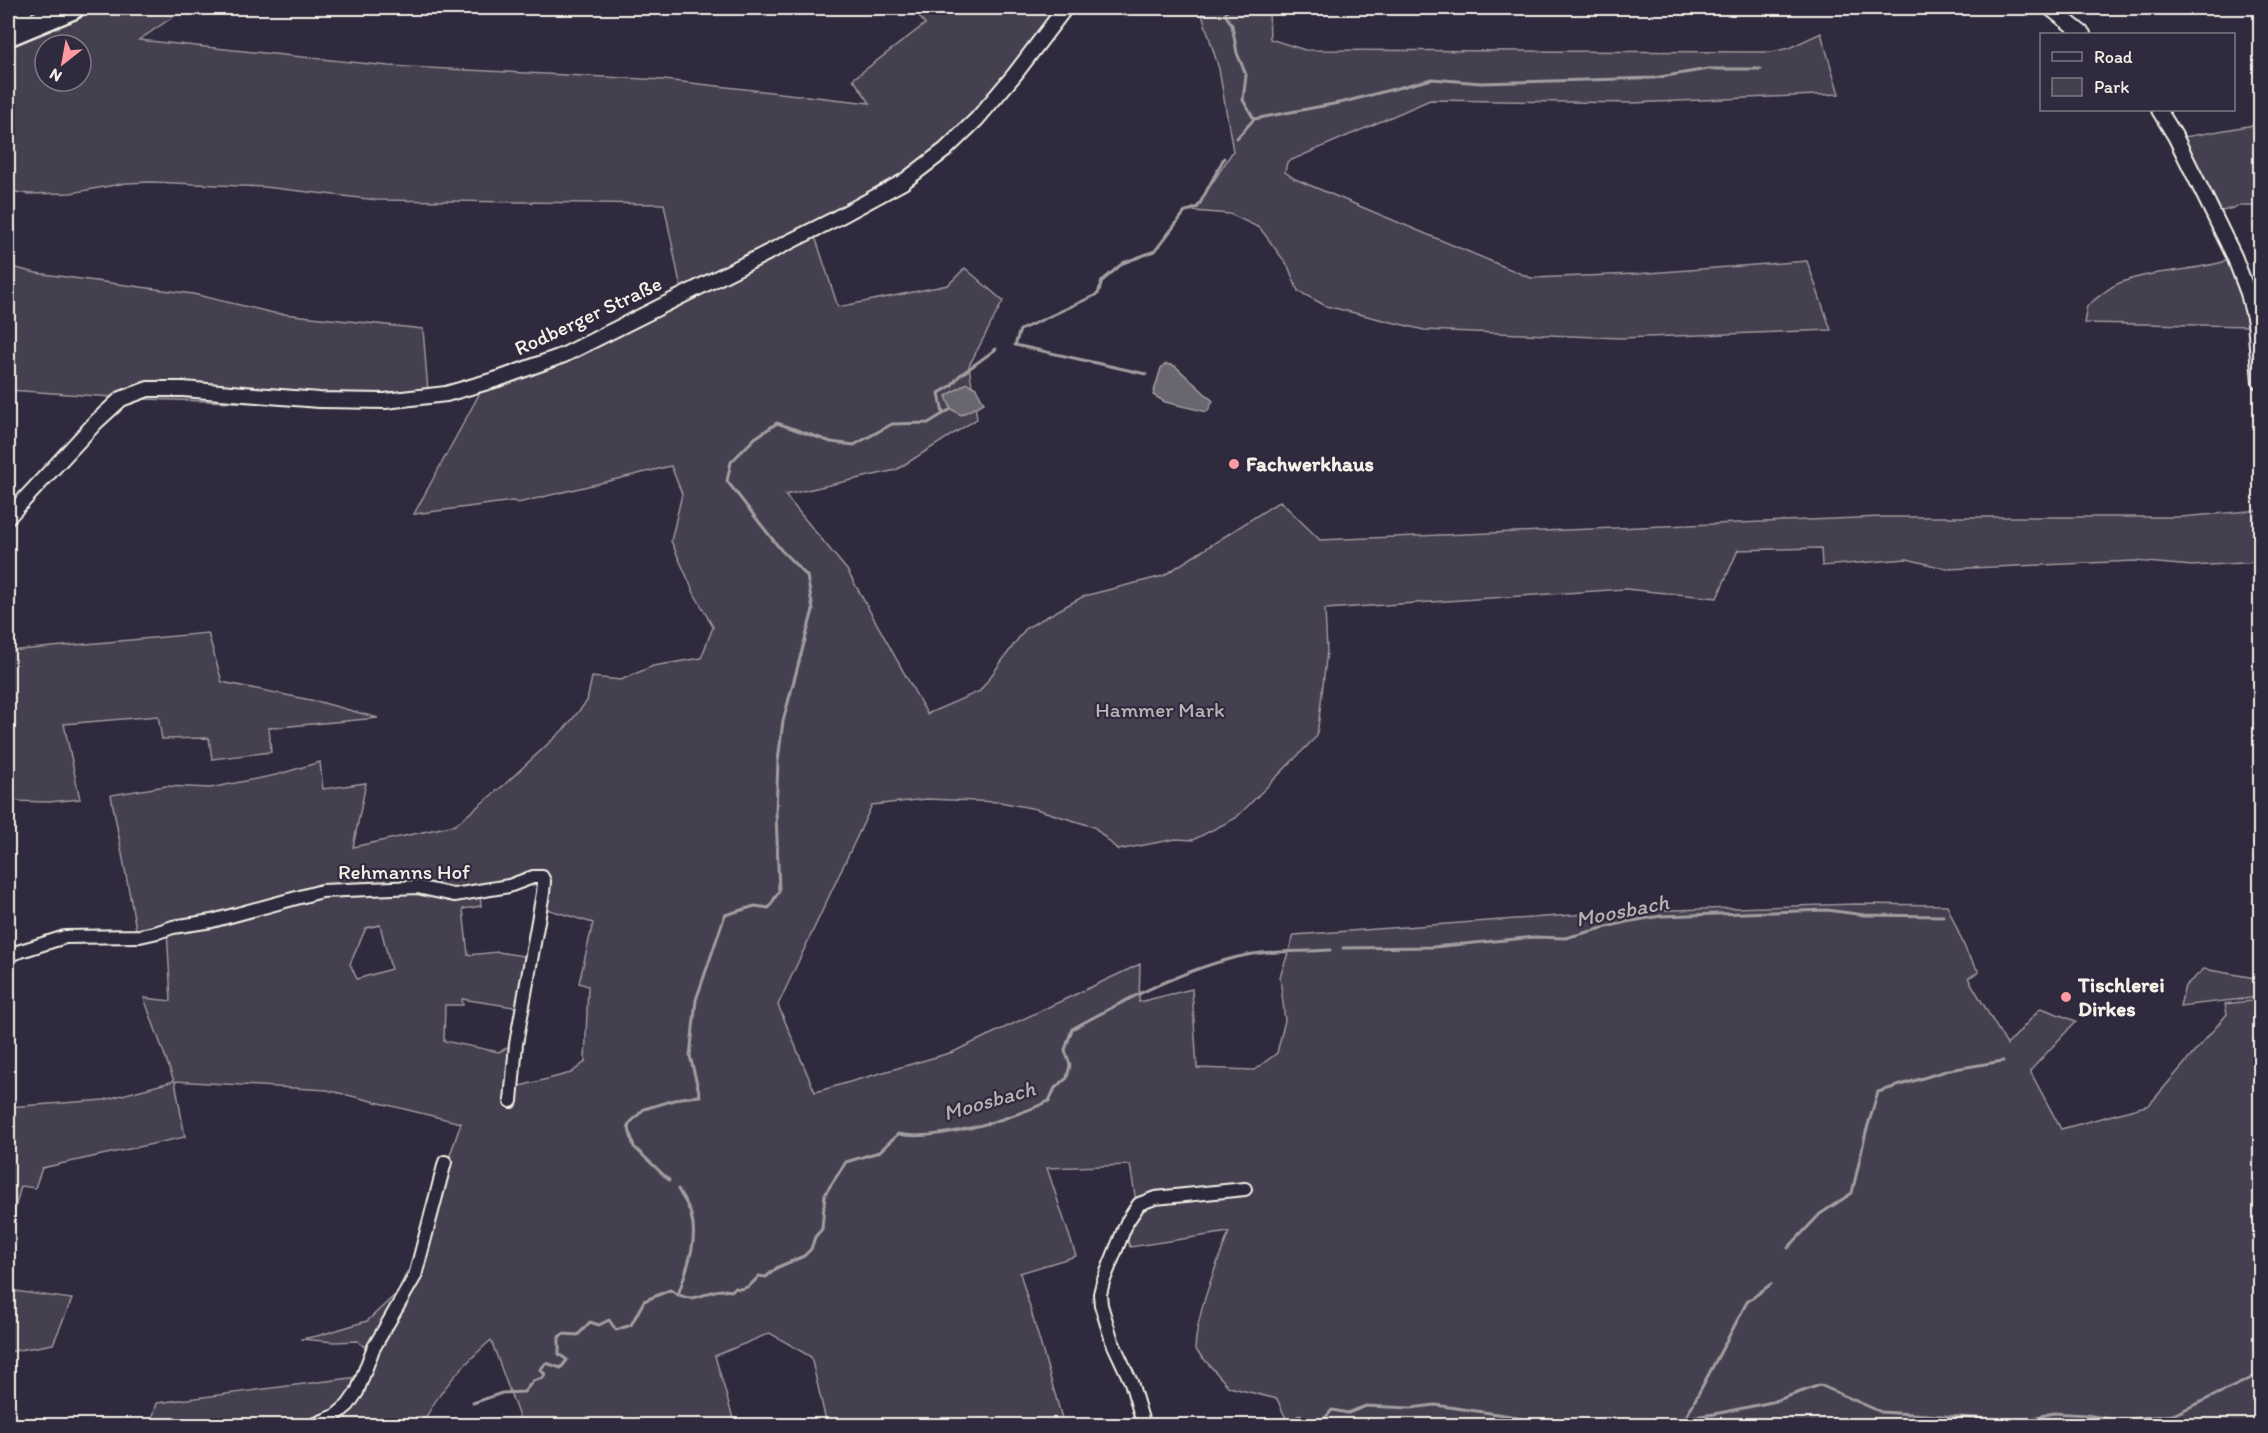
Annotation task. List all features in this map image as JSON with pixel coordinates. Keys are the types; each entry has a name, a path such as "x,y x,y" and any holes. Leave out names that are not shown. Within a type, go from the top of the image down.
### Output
{"highway":[{"path":"8,14 22,8"},
{"path":"8,35 73,8"}],"street":[{"name":"Rodberger Straße","path":"8,517 113,406 121,399 148,389 183,388 319,400 385,401 446,394 498,379 564,355 833,220 903,182 945,150 977,119 1015,74 1065,8"},
{"path":"2050,8 2082,33"},
{"path":"2160,111 2175,136 2234,256 2245,284 2254,315 2260,382"},
{"name":"Rehmanns Hof","path":"8,955 65,938 140,936 173,927 212,921 322,891 417,887 454,895 485,891 509,886 532,877 542,877 544,880 543,893 516,1044 511,1101"},
{"path":"310,1425 335,1416 348,1405 357,1392 373,1349 415,1276 445,1162"},
{"path":"1144,1425 1131,1382 1112,1341 1100,1294 1127,1222 1139,1204 1155,1198 1245,1189"}],"green space":[{"path":"87,8 186,8 139,40 389,66 664,80 870,103 853,79 925,24 913,8 1060,8 976,118 902,180 682,294 664,204 377,200 265,187 151,182 126,183 71,193 29,194 8,191 8,41"},
{"path":"1200,8 1269,8 1270,39 1305,50 1771,52 1789,48 1821,33 1839,94 1633,103 1430,100 1287,162 1285,172 1295,179 1531,278 1636,274 1807,261 1831,330 1620,338 1424,330 1326,306 1298,291 1288,266 1260,228 1230,214 1194,211 1233,151 1219,69"},
{"path":"2260,124 2260,206 2240,206 2215,213 2184,137"},
{"name":"Hammer Mark","path":"814,233 838,307 948,285 965,268 1003,301 969,366 977,419 896,470 785,495 847,570 927,714 980,691 1026,628 1084,596 1163,576 1280,501 1320,540 1882,517 2181,517 2260,510 2260,562 2192,566 2135,561 1947,569 1907,559 1822,566 1821,548 1738,550 1717,598 1625,589 1325,609 1327,651 1317,736 1236,818 1193,840 1176,839 1118,850 1094,827 1036,809 1000,802 927,799 872,805 778,1005 815,1092 953,1052 1140,964 1139,1002 1192,989 1197,1068 1254,1070 1277,1053 1285,1020 1280,977 1294,935 1614,912 1855,904 1947,905 1968,955 1979,972 1968,978 2007,1045 2041,1008 2076,1021 2030,1071 2061,1129 2149,1105 2227,1014 2225,1004 2260,1000 2260,1425 1283,1425 1288,1423 1277,1399 1229,1387 1195,1349 1203,1305 1229,1232 1130,1247 1125,1232 1137,1208 1130,1165 1047,1168 1076,1256 1020,1273 1064,1425 827,1425 811,1357 770,1333 715,1356 735,1425 522,1425 491,1340 452,1379 422,1425 150,1425 157,1403 358,1377 366,1349 358,1341 334,1342 301,1339 367,1321 396,1294 407,1272 422,1260 433,1205 461,1123 327,1090 175,1081 185,1137 42,1168 35,1188 21,1186 12,1219 8,1218 8,1107 104,1100 174,1081 144,998 171,1001 167,929 137,934 111,795 166,786 210,788 276,775 320,762 323,789 366,783 353,847 455,825 504,785 566,727 587,701 592,677 621,680 653,666 701,658 713,627 694,593 671,541 682,494 671,466 518,503 513,501 414,514 482,389","holes":["540,880 529,957 498,952 468,955 463,909 481,906 480,894","543,908 593,923 579,983 588,986 585,1062 571,1073 516,1087 532,968","380,925 391,969 357,979 350,964 366,928","462,999 521,1008 514,1044 499,1052 444,1041 445,1005 463,1005"]},
{"path":"2232,259 2253,326 2084,323 2087,306 2117,284 2135,278"},
{"path":"8,266 36,273 193,294 274,313 423,329 428,391 323,405 143,399 8,390"},
{"path":"208,633 222,682 320,702 378,718 269,728 271,752 212,759 209,738 162,739 158,716 64,724 80,799 49,802 8,801 8,651"},
{"path":"2204,969 2260,979 2260,997 2180,1006 2185,986"},
{"path":"8,1290 72,1299 53,1344 8,1352"}],"shaded area":[{"path":"1166,364 1175,366 1213,401 1207,412 1165,402 1153,395 1161,368"},
{"path":"967,383 976,388 984,403 961,415 951,409 946,396"}],"waterway":[{"path":"1229,8 1225,14 1232,25 1237,53 1246,75 1243,100 1254,119"},
{"path":"1237,138 1254,119 1344,102 1432,79 1481,83 1654,78 1708,69 1761,69"},
{"path":"1146,374 1015,345 1020,330 1098,294 1102,281 1123,263 1155,251 1185,212 1198,207 1224,158"},
{"path":"943,414 939,393 996,349"},
{"path":"669,1180 634,1147 628,1125 644,1109 681,1098 700,1096 690,1056 696,1000 725,915 755,906 769,908 779,891 776,812 778,761 783,721 813,610 807,576 781,550 727,481 731,462 755,438 777,423 831,442 854,445 892,424 928,423 951,409"},
{"name":"Moosbach","path":"1343,948 1433,947 1535,937 1565,938 1626,922 1661,916 1827,910 1864,915 1943,916"},
{"name":"Moosbach","path":"473,1403 502,1393 524,1392 533,1381 543,1378 545,1374 540,1370 546,1363 561,1368 567,1360 559,1354 559,1337 563,1334 578,1335 590,1322 599,1325 609,1320 616,1330 631,1325 644,1301 670,1290 680,1296 696,1298 714,1291 746,1288 759,1276 766,1277 778,1267 804,1256 811,1249 815,1237 822,1229 825,1194 846,1162 879,1152 898,1134 914,1136 953,1132 996,1121 1049,1101 1055,1088 1067,1078 1070,1065 1065,1050 1072,1029 1113,1007 1179,976 1224,960 1267,952 1330,950"},
{"path":"1788,1248 1820,1214 1852,1193 1878,1092 1949,1070 2003,1061"},
{"path":"678,1189 690,1212 693,1225 693,1245 678,1295"},
{"path":"1686,1417 1747,1302 1771,1284"},
{"path":"1623,1426 1715,1414 1772,1402 1820,1385 1881,1412 2022,1421 2053,1413 2117,1420 2173,1415 2260,1374"},
{"path":"1318,1426 1332,1410 1348,1413 1366,1406 1411,1408 1435,1405 1511,1416 1541,1426"},
{"path":"1287,1426 1300,1415 1314,1426"}],"place":[{"name":"Fachwerkhaus","path":"1234,464"},
{"name":"Tischlerei Dirkes","path":"2066,997"}]}
